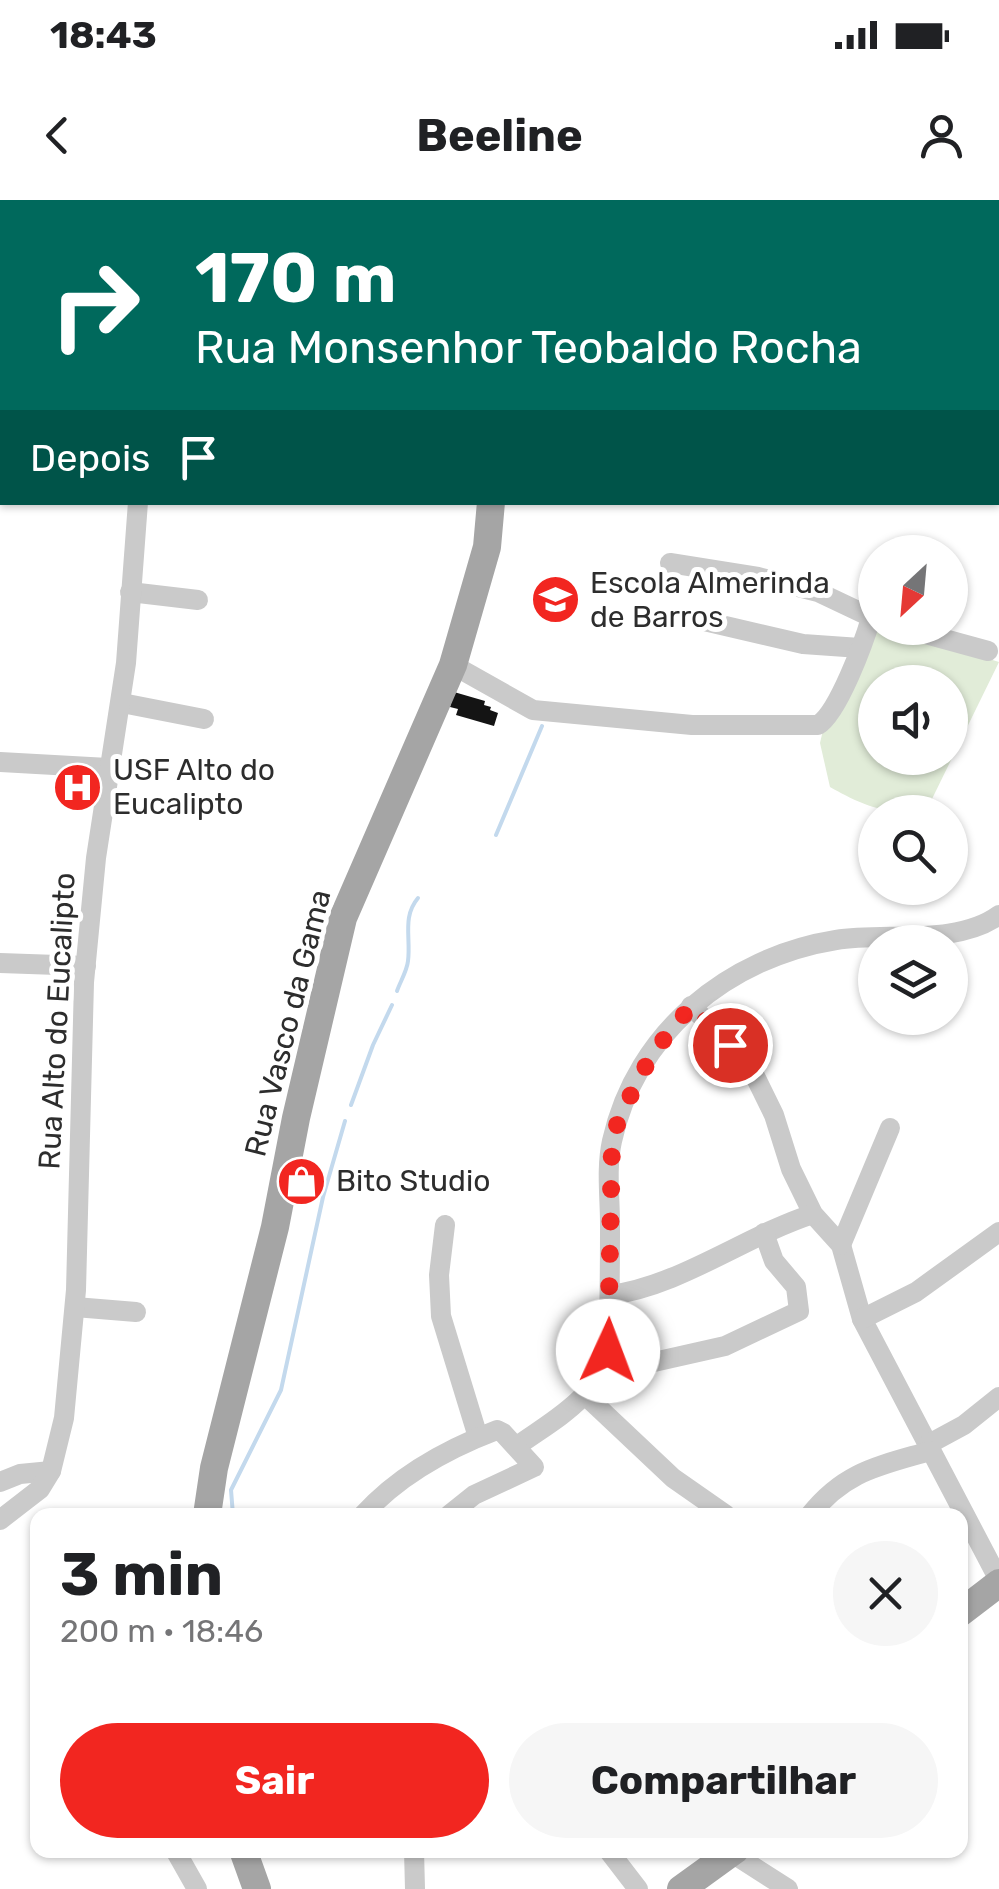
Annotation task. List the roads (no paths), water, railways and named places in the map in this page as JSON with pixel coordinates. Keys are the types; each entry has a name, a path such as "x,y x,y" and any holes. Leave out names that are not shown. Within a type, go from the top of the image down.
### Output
{"main road":[{"name":"Rua Vasco da Gama","path":"209,1508 214,1468 275,1227 343,918 453,666 488,546 492,505"},
{"path":"968,1607 999,1582"},
{"path":"246,1858 257,1889"},
{"path":"680,1889 723,1858"}],"street":[{"name":"Rua Alto do Eucalipto","path":"52,1471 64,1418 75,1307 78,1104 86,966 108,768 122,704 138,505"},
{"path":"670,563 758,577 818,592 858,611"},
{"path":"130,592 198,600"},
{"path":"704,621 803,644 860,648"},
{"path":"453,666 533,710 692,725 822,724 861,645"},
{"path":"964,645 988,652"},
{"path":"122,704 204,719"},
{"path":"0,762 108,768"},
{"path":"522,1452 586,1396 604,1369 610,1296 609,1168 615,1130 652,1054 691,1006 725,978 781,953 838,940 962,930 999,917"},
{"path":"0,963 86,966"},
{"path":"691,1006 748,1062 774,1115 791,1169 813,1214 840,1246 862,1319 960,1508"},
{"path":"840,1246 890,1128"},
{"path":"610,1296 644,1291 764,1233 813,1214"},
{"path":"445,1224 439,1275 441,1316 478,1437"},
{"path":"862,1319 916,1292 999,1232"},
{"path":"608,1351 654,1362 725,1346 799,1311 796,1288 774,1261 764,1233"},
{"path":"75,1307 136,1312"},
{"path":"586,1396 673,1478 716,1508"},
{"path":"817,1508 838,1485 870,1468 929,1448 999,1397"},
{"path":"370,1508 397,1481 497,1430 534,1466 458,1508"},
{"path":"0,1482 20,1474 52,1471"},
{"path":"0,1520 40,1489 52,1471"},
{"path":"474,1496 482,1508"},
{"path":"968,1523 999,1582"},
{"path":"179,1858 196,1889"},
{"path":"414,1858 416,1889"},
{"path":"614,1858 638,1889"},
{"path":"743,1858 788,1889"}],"waterway":[{"path":"496,835 542,726"},
{"path":"397,991 408,961 410,913 418,898"},
{"path":"351,1105 392,1005"},
{"path":"232,1508 231,1490 281,1390 323,1197 345,1121"}],"place":[{"name":"Escola Almerinda de Barros","path":"555,600"},
{"name":"USF Alto do Eucalipto","path":"78,787"},
{"name":"Bito Studio","path":"301,1181"}]}
